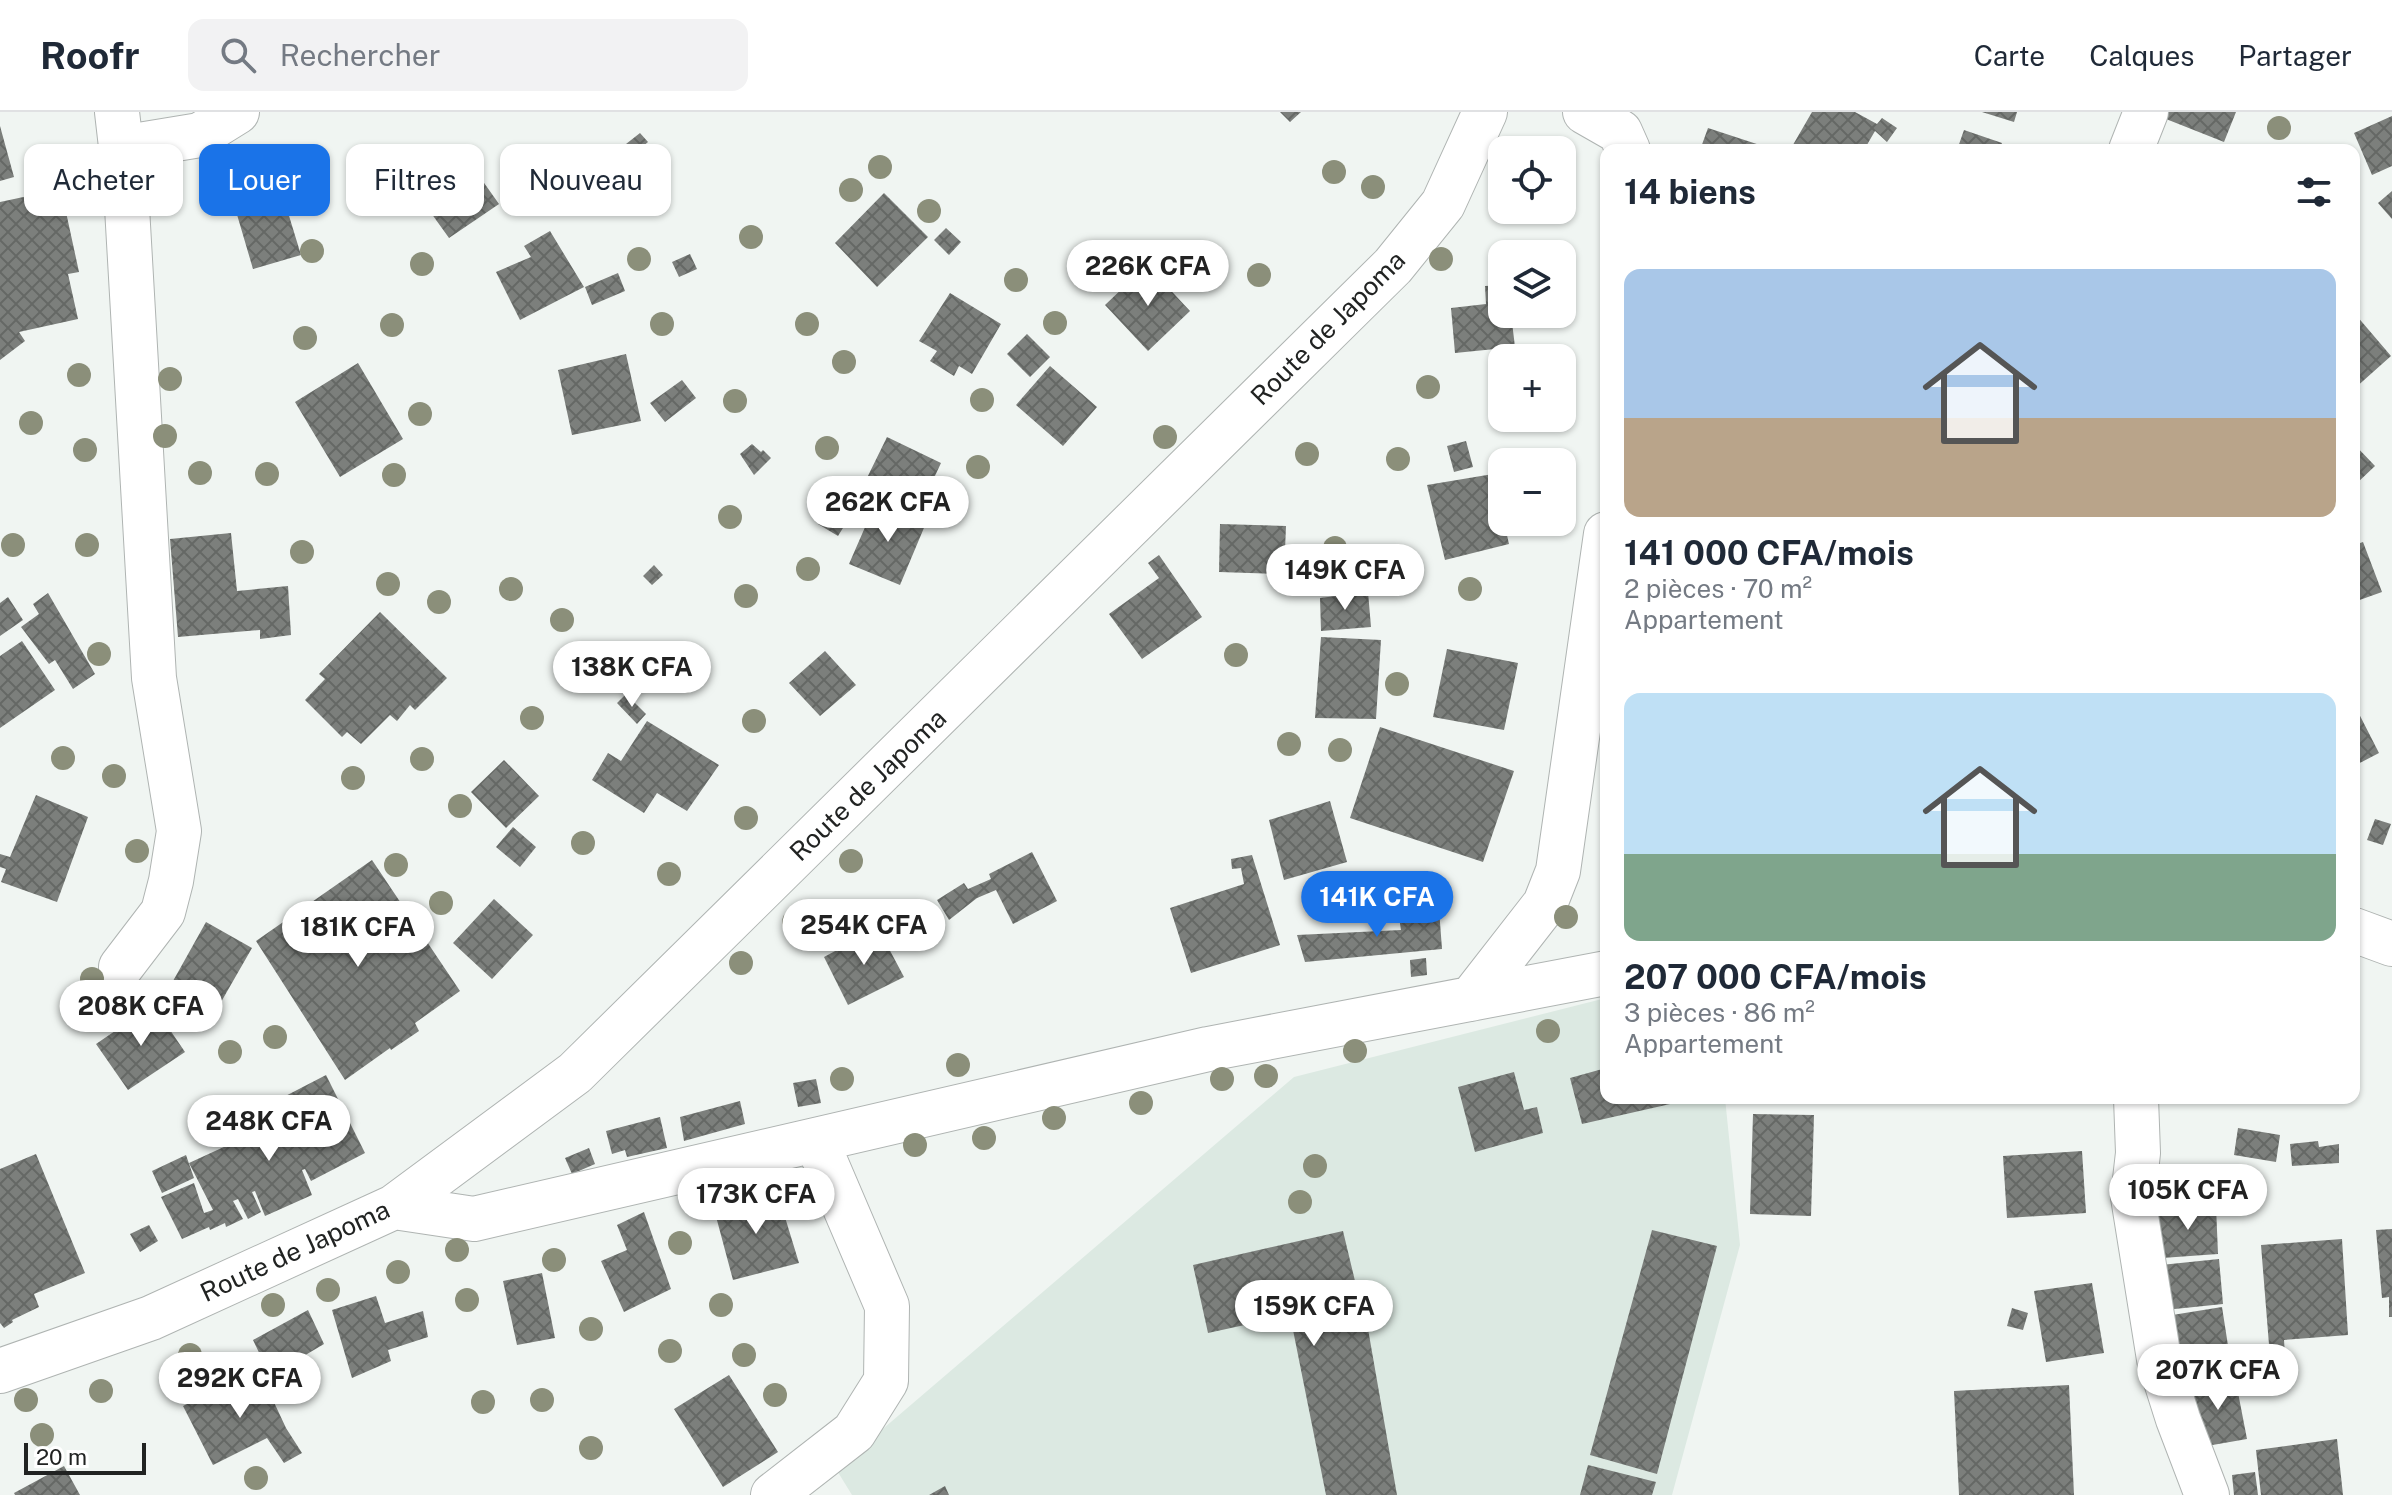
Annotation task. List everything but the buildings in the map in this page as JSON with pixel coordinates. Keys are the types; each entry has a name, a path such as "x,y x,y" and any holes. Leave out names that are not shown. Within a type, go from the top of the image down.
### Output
{"street":[{"path":"121,967 163,912 179,831 154,678 129,237 119,130 200,135 237,112"},
{"name":"Route de Japoma","path":"0,1371 151,1318 394,1207 575,1073 1393,266 1443,204 1485,112"},
{"path":"1585,112 1620,132 1625,144"},
{"path":"2133,144 2146,112"},
{"path":"1471,999 1545,904 1558,871 1600,576"},
{"path":"2360,932 2392,944"},
{"path":"394,1207 474,1219 1208,1049 1600,974"},
{"path":"2136,1104 2138,1153 2133,1197 2159,1359 2207,1495"},
{"path":"773,1495 854,1432 886,1381 887,1306 816,1140"}],"shaded area":[{"path":"1600,1000 1600,1104 1726,1104 1740,1245 1672,1495 852,1495 836,1469 1294,1077"}]}
